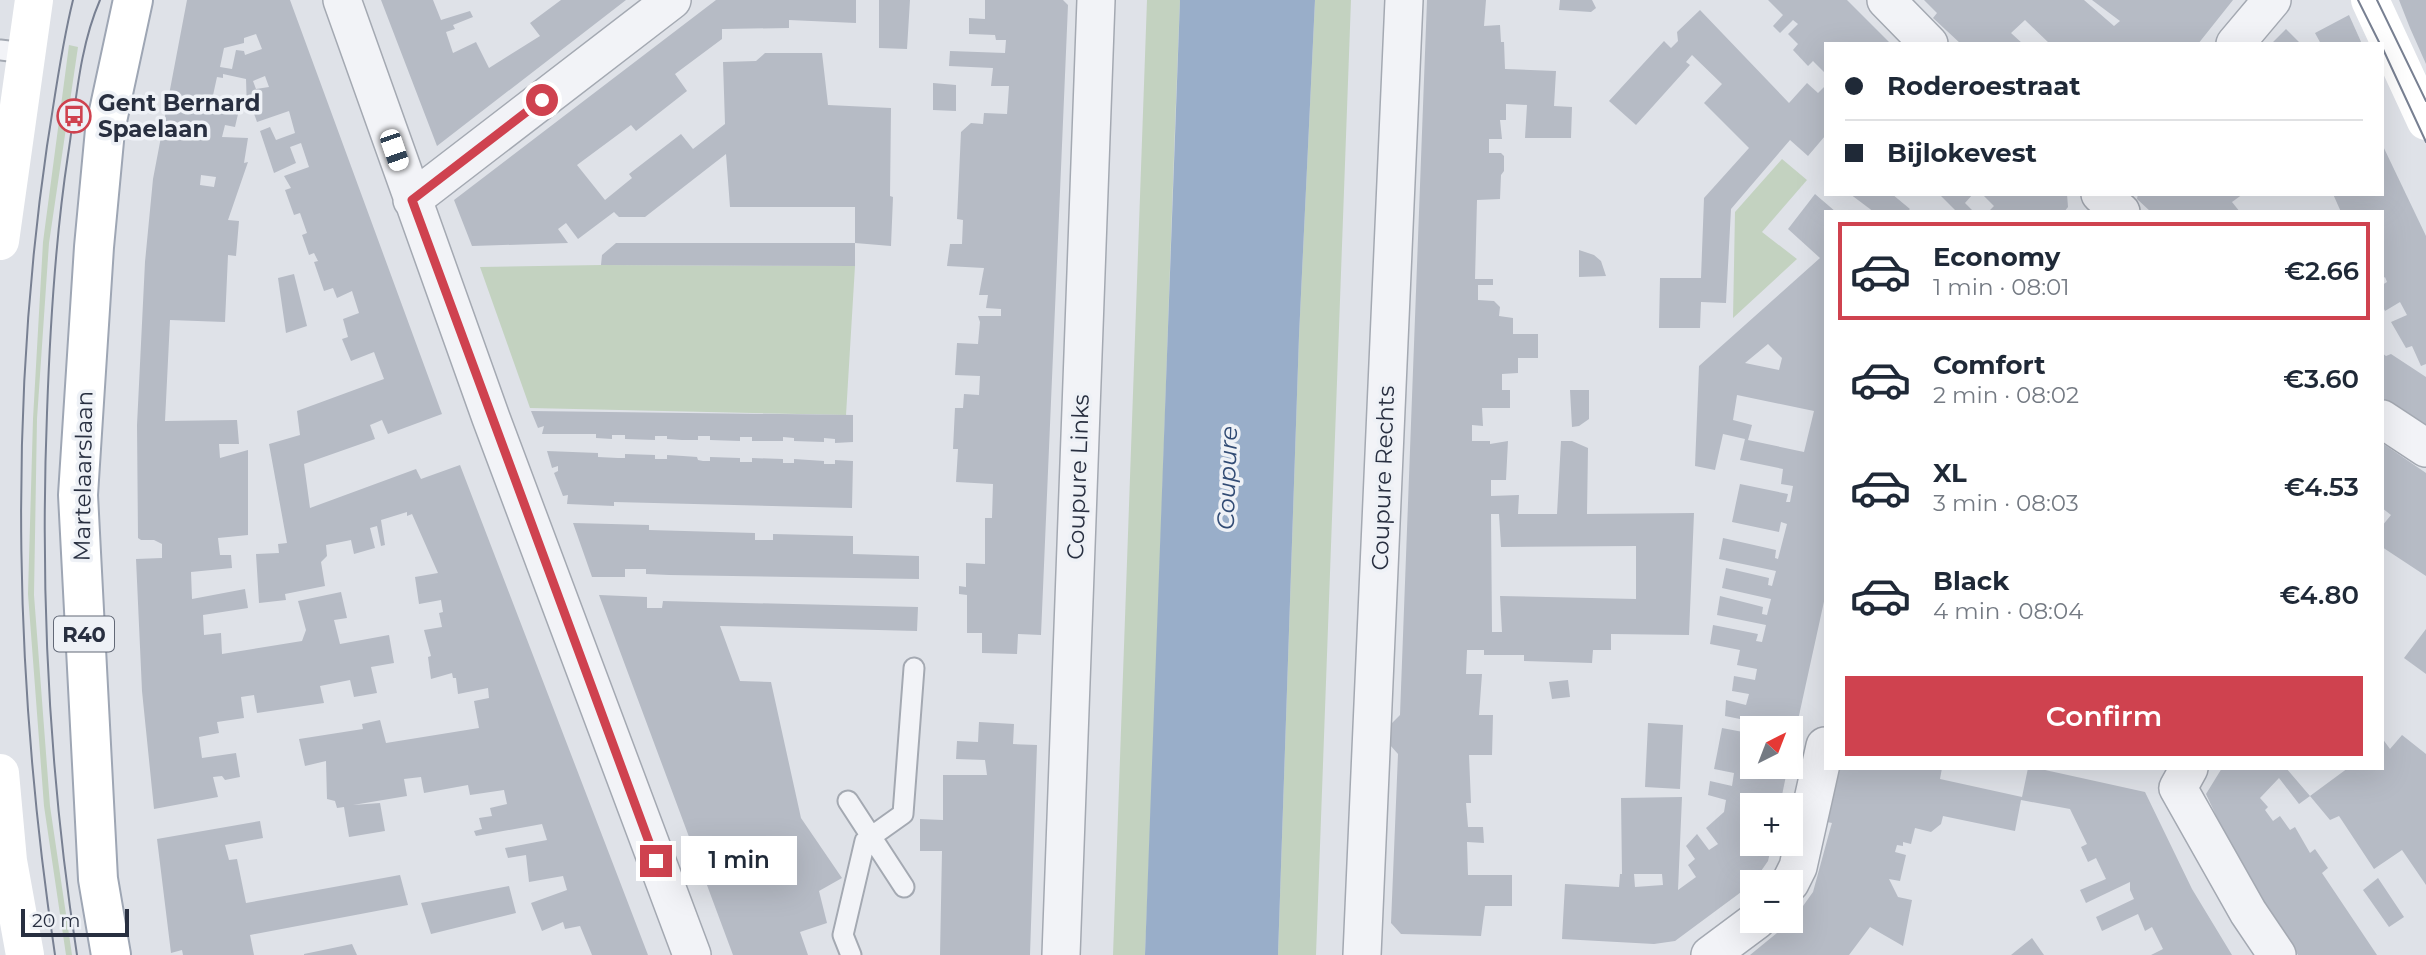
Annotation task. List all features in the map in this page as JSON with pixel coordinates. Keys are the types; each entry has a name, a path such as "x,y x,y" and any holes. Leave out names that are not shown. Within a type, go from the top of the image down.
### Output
{"main road":[{"path":"0,241 12,66 34,0"},
{"name":"Martelaarslaan","path":"111,955 98,879 89,750 78,495 93,247 105,130 133,0"},
{"path":"2370,0 2426,121"},
{"path":"0,773 8,861 25,955"}],"street":[{"path":"342,0 552,585 692,955"},
{"path":"412,200 672,0"},
{"name":"Coupure Links","path":"1061,955 1096,0"},
{"name":"Coupure Rechts","path":"1362,955 1404,0"},
{"path":"1886,0 1927,42"},
{"path":"2237,42 2272,0"},
{"path":"2384,420 2426,448"},
{"path":"1796,870 1824,751"},
{"path":"2188,770 2178,788 2248,912 2277,955"},
{"path":"1710,955 1740,933"}],"lane":[{"path":"851,955 843,935 865,841 903,814 914,668"},
{"path":"848,802 904,887"}],"green space":[{"path":"1147,0 1180,0 1159,597 1145,955 1113,955"},
{"path":"1315,0 1351,0 1316,955 1278,955 1299,336"},
{"path":"69,45 78,47 49,243 37,419 34,595 50,806 72,955 66,955 44,806 28,594 33,419 43,242"},
{"path":"1782,159 1807,180 1762,232 1797,259 1733,318 1735,212"},
{"path":"855,266 846,415 530,408 480,267"}],"water":[{"name":"Coupure","path":"1180,0 1315,0 1299,336 1278,955 1145,955"}],"building":[{"path":"187,0 290,0 442,414 388,434 382,420 370,425 375,439 304,464 310,508 416,469 421,479 460,465 648,955 592,955 580,926 565,929 563,922 542,931 531,903 567,890 563,876 529,882 526,855 508,858 505,848 547,840 542,824 476,836 474,831 482,829 479,818 492,816 490,808 507,804 504,790 470,795 468,785 424,793 421,777 404,779 407,796 353,805 380,803 385,831 349,837 344,807 337,808 335,801 327,799 326,761 305,766 299,739 363,729 362,724 380,720 386,743 479,728 474,701 489,698 488,688 458,694 456,678 453,678 452,673 431,679 428,657 431,656 424,630 442,627 439,613 443,612 441,600 419,604 415,577 438,573 412,514 407,516 407,512 381,520 385,545 381,546 377,526 370,528 375,548 354,554 351,540 326,545 327,556 321,562 325,586 285,594 286,600 259,603 256,554 279,553 278,544 287,543 269,444 300,435 297,411 384,379 374,352 351,361 342,339 348,337 343,319 359,313 352,291 337,298 333,288 324,291 314,262 318,261 314,253 309,255 302,235 307,233 300,213 294,215 285,190 291,188 284,176 309,167 301,143 290,147 296,163 274,173 260,131 270,127 276,140 295,133 289,111 257,122 252,108 247,110 246,79 223,74 223,78 217,77 210,109 238,114 235,127 225,125 222,137 248,138 244,163 248,162 228,220 239,221 236,256 228,255 225,322 170,320 165,421 237,420 239,444 219,444 220,458 248,450 248,535 218,538 220,555 231,555 232,568 191,572 192,599 245,589 248,608 203,615 204,635 221,633 222,654 302,641 306,630 298,601 341,592 347,618 334,620 340,644 389,635 394,663 371,667 377,693 354,697 350,680 320,686 324,703 257,713 254,695 241,697 244,718 217,722 219,733 199,737 202,758 236,753 240,777 225,780 222,776 213,777 218,797 154,809 142,691 136,559 162,558 162,544 138,538 137,425 145,262 153,179","holes":["256,34 262,49 245,55 244,51 236,50 232,69 220,67 224,48 244,43 244,38","265,76 269,87 256,89 253,81","201,175 216,177 214,187 200,185"]},
{"path":"381,0 433,0 441,20 470,11 473,17 453,25 455,29 446,32 453,53 476,42 489,68 540,36 530,23 561,0 626,0 437,146"},
{"path":"716,0 856,0 856,23 789,20 789,28 722,29 722,39 675,74 687,91 636,131 631,125 577,165 605,200 632,178 629,174 681,134 693,149 725,124 723,62 756,61 765,53 822,53 828,105 891,108 891,246 855,243 855,207 730,207 726,154 645,217 619,217 614,212 578,239 566,223 558,229 568,243 472,246 454,200"},
{"path":"879,0 910,0 907,49 879,48"},
{"path":"985,0 1063,0 1068,5 1041,635 1018,634 1017,654 982,653 982,633 967,633 967,595 959,594 959,586 966,587 966,563 985,564 985,518 992,518 993,484 956,482 958,449 953,449 955,408 963,408 964,394 979,395 980,376 955,375 957,343 978,344 978,316 1001,316 1001,309 986,308 988,295 979,295 984,268 947,266 950,244 962,244 963,220 957,219 961,132 971,123 983,124 984,113 1007,114 1009,86 991,86 993,68 949,66 950,51 1005,53 1006,40 996,40 995,35 969,34 969,18 985,19"},
{"path":"1427,0 1486,0 1484,26 1500,25 1505,69 1556,71 1554,106 1572,107 1571,138 1525,138 1527,105 1506,104 1506,120 1500,120 1502,139 1489,139 1489,153 1501,153 1504,156 1504,171 1501,175 1500,199 1477,200 1475,279 1493,279 1493,285 1478,285 1478,300 1494,301 1500,307 1499,316 1513,318 1513,334 1538,334 1538,358 1518,358 1518,373 1502,374 1502,390 1510,390 1510,408 1482,408 1483,426 1472,425 1472,441 1490,441 1490,444 1508,441 1506,480 1491,480 1491,496 1519,495 1518,514 1557,514 1561,441 1572,441 1588,448 1587,514 1694,513 1689,635 1611,634 1611,650 1593,650 1592,663 1524,661 1524,655 1484,655 1484,650 1467,650 1466,674 1482,674 1479,715 1493,715 1492,755 1469,755 1471,803 1466,803 1468,827 1483,827 1484,843 1467,842 1468,875 1512,875 1512,906 1485,906 1481,936 1401,934 1391,923 1398,754 1390,745 1390,725 1400,715","holes":["1491,514 1499,514 1501,547 1636,546 1636,599 1500,596 1502,632 1492,632"]},
{"path":"1560,0 1592,0 1596,8 1591,12 1559,10"},
{"path":"1768,0 1847,0 1889,42 1824,42 1824,72 1813,61 1808,66 1793,50 1798,44 1788,34 1798,24 1793,20 1780,33 1773,26 1783,15"},
{"path":"1924,0 2084,0 2114,26 2120,21 2092,0 2233,0 2200,42 2048,42 2025,20 2011,33 2021,42 1959,42 1933,18 1937,13"},
{"path":"2399,0 2426,0 2426,64 2410,28"},
{"path":"1700,10 1789,103 1807,83 1818,93 1824,87 1824,137 1808,156 1790,140 1731,209 1726,303 1701,302 1700,328 1659,328 1660,278 1701,278 1704,198 1749,148 1704,103 1722,84 1692,55 1686,62 1690,65 1636,125 1609,101 1664,41 1671,48 1678,41 1677,32"},
{"path":"2349,15 2361,42 2320,42 2315,33"},
{"path":"2286,29 2299,42 2273,42"},
{"path":"933,83 956,85 956,111 933,110"},
{"path":"2384,148 2426,236 2426,364 2421,366 2412,346 2406,348 2391,322 2407,315 2400,302 2385,311 2384,309 2384,284 2387,282 2384,278 2384,210 2340,210 2334,196 2384,196"},
{"path":"1815,194 1834,210 1824,210 1824,602 1799,716 1740,716 1740,719 1725,716 1726,700 1746,705 1749,694 1732,691 1734,676 1755,680 1757,669 1737,665 1740,650 1710,644 1713,625 1758,634 1756,641 1762,642 1766,625 1717,615 1720,596 1763,607 1762,614 1767,615 1771,599 1722,588 1726,568 1769,578 1768,585 1772,586 1776,571 1719,559 1723,538 1776,550 1775,558 1778,559 1787,524 1781,522 1779,532 1732,522 1740,484 1788,494 1786,502 1790,502 1793,486 1781,484 1783,469 1740,460 1745,439 1723,434 1715,470 1695,466 1699,366 1820,258 1788,229","holes":["1768,344 1782,358 1779,370 1745,363","1737,395 1814,411 1804,452 1748,440 1752,425 1733,420"]},
{"path":"1853,196 1894,196 1910,209 1909,210 1871,210"},
{"path":"1941,196 1971,196 1965,203 1972,210 1955,210"},
{"path":"1984,196 2067,196 2068,207 2066,210 1990,210 1994,206"},
{"path":"2138,196 2240,196 2232,202 2238,210 2149,210 2137,199"},
{"path":"616,243 855,243 855,266 601,265 602,255"},
{"path":"1579,250 1594,255 1601,261 1606,276 1579,277"},
{"path":"294,274 307,326 286,333 278,278"},
{"path":"2384,354 2391,354 2426,377 2426,435 2384,409"},
{"path":"1570,390 1589,390 1589,419 1579,426 1572,427"},
{"path":"531,411 853,415 853,442 835,443 835,439 824,438 824,442 794,441 794,438 783,437 783,441 752,441 752,437 740,437 740,441 710,440 710,436 698,436 698,440 682,440 655,436 655,440 625,439 625,435 612,435 612,439 596,438 596,434 542,434 544,426 538,428"},
{"path":"2384,444 2426,473 2426,576 2384,548 2384,524 2391,515 2384,510"},
{"path":"547,451 598,453 598,457 618,458 625,458 625,454 655,455 655,459 667,459 667,455 683,456 697,457 703,461 710,461 710,457 740,458 740,462 752,462 752,458 783,459 783,463 794,463 794,459 824,461 824,464 835,464 835,460 853,461 852,508 614,502 614,506 567,504 568,495 563,496 554,473 558,471 558,466 552,468"},
{"path":"573,523 649,525 649,530 755,533 755,540 773,540 773,534 853,536 853,554 919,556 919,579 669,575 646,574 646,569 625,569 625,577 592,577"},
{"path":"599,595 647,597 647,608 662,608 663,601 918,607 917,631 720,626 740,681 771,682 801,818 842,878 819,891 827,923 800,932 808,955 733,955"},
{"path":"2426,629 2426,674 2404,658"},
{"path":"1568,680 1570,697 1552,699 1549,682"},
{"path":"979,722 1014,724 1013,744 1037,745 1030,955 940,955 942,851 920,851 920,819 943,820 943,775 987,775 985,760 956,759 957,741 978,742"},
{"path":"1648,723 1683,725 1680,789 1645,787"},
{"path":"1722,728 1740,731 1740,779 1785,779 1782,793 1740,793 1740,856 1769,856 1762,870 1740,870 1740,893 1675,941 1654,944 1562,939 1565,884 1619,887 1622,874 1621,798 1682,797 1678,890 1696,877 1688,865 1695,859 1686,846 1697,834 1709,850 1718,844 1706,828 1724,812 1726,800 1708,795 1710,781 1732,786 1734,773 1714,769","holes":["1634,874 1662,874 1663,885 1635,887"]},
{"path":"2402,735 2426,754 2426,885 2402,850 2374,869 2339,816 2330,820 2310,796 2345,770 2384,770 2384,741 2390,749"},
{"path":"1838,770 1942,770 1940,779 2022,797 2028,770 2045,770 2145,792 2192,889 2232,955 2151,955 2163,949 2152,927 2145,931 2138,914 2102,931 2096,917 2134,899 2130,882 2086,903 2080,890 2106,879 2096,858 2088,862 2081,847 2087,844 2070,809 2021,800 2015,831 1943,816 1941,824 1931,832 1915,828 1911,844 1903,842 1903,846 1897,845 1895,852 1906,855 1900,881 1889,879 1898,897 1912,900 1903,946 1870,927 1849,955 1750,955 1777,933 1803,933 1803,906 1813,892 1832,823 1827,822"},
{"path":"2221,770 2288,770 2310,796 2299,804 2279,778 2260,798 2268,807 2265,810 2273,821 2280,816 2290,830 2295,827 2310,853 2315,849 2328,868 2322,873 2377,955 2298,955 2246,880 2206,794"},
{"path":"260,821 263,838 225,845 229,860 237,859 246,903 400,875 408,905 250,935 254,955 183,955 182,950 171,953 157,839"},
{"path":"2378,878 2404,917 2389,927 2363,890"},
{"path":"509,886 516,913 431,934 421,903"},
{"path":"2032,938 2044,955 2011,955"},
{"path":"352,944 357,955 304,955 304,954"}],"tram line":[{"path":"55,955 31,754 21,551 22,449 26,348 35,247 47,146 73,0"},
{"path":"77,955 53,752 46,617 45,481 50,348 63,187 79,76 87,37 100,0"},
{"path":"2358,0 2379,42"},
{"path":"2377,0 2426,101"},
{"path":"2384,51 2426,142"}],"place":[{"name":"Gent Bernard Spaelaan","path":"74,116"}],"route":[{"path":"542,100 412,200 656,861"}]}
